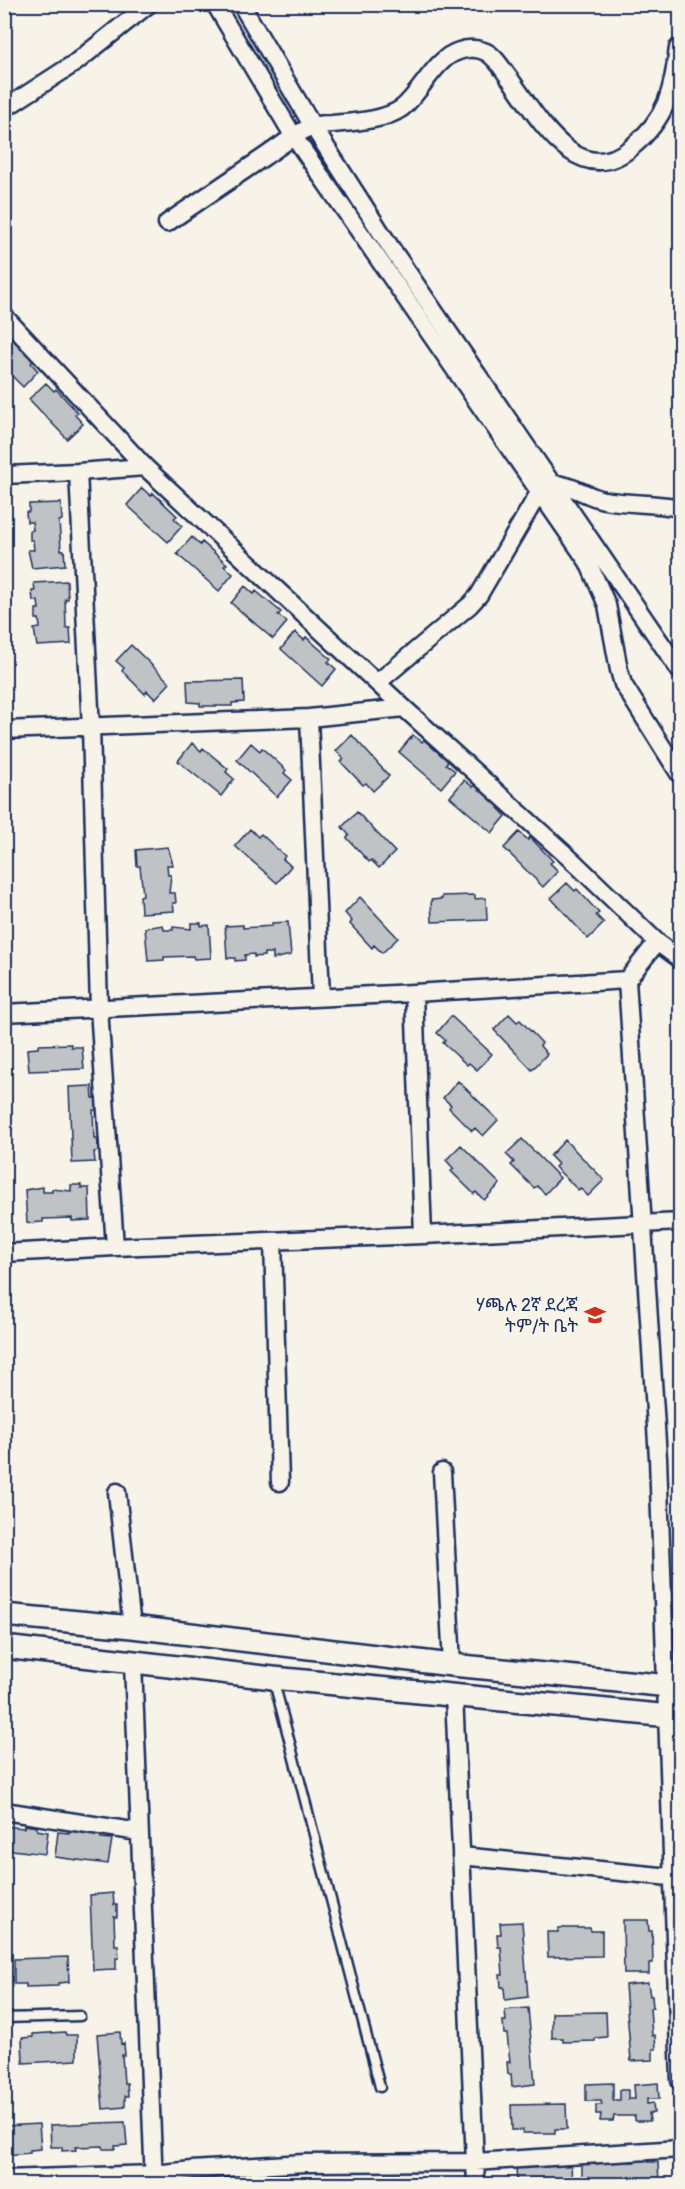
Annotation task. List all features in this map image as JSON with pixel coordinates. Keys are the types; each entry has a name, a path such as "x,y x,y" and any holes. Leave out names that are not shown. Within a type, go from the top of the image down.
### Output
{"street":[{"path":"4,109 75,63 149,4"},
{"path":"215,4 294,137 547,488 680,667"},
{"path":"241,4 312,125 547,488 588,562 606,604 623,684 681,775"},
{"path":"167,223 312,125 348,123 389,115 402,108 445,59 458,51 475,49 487,53 500,65 554,137 571,152 587,161 604,162 619,157 652,126 666,106 672,90 678,48"},
{"path":"4,316 145,467 576,864 657,942 681,960"},
{"path":"4,475 145,467"},
{"path":"78,472 90,728 99,1008 116,1247"},
{"path":"377,683 479,595 547,488 567,485 595,498 606,500 674,507 681,504"},
{"path":"4,730 309,718 404,708"},
{"path":"309,718 321,997"},
{"path":"657,942 627,980 673,1686 681,2081"},
{"path":"4,1013 627,980"},
{"path":"414,993 423,1235"},
{"path":"4,1253 681,1222"},
{"path":"273,1241 280,1482"},
{"path":"442,1472 452,1665"},
{"path":"117,1492 132,1627"},
{"path":"4,1615 132,1627 452,1665 673,1686"},
{"path":"4,1647 273,1678 673,1716"},
{"path":"133,1663 154,2179"},
{"path":"454,1695 476,2184"},
{"path":"4,1811 139,1832"},
{"path":"461,1856 676,1878"},
{"path":"4,2179 154,2179 192,2170 305,2163 475,2162 681,2149"}],"lane":[{"path":"273,1678 380,2087"},
{"path":"4,2018 80,2016"}],"building":[{"path":"4,334 9,339 11,337 33,361 31,363 38,371 23,387 4,368"},
{"path":"46,383 54,391 56,389 78,413 75,415 83,424 67,439 29,399"},
{"path":"142,488 151,496 153,493 177,516 174,518 182,526 168,542 127,505"},
{"path":"61,503 62,520 59,521 61,550 64,550 65,565 32,568 28,550 34,550 33,540 30,540 30,531 33,530 32,522 27,522 26,512 29,512 29,504"},
{"path":"192,537 200,545 202,542 227,564 224,566 233,574 219,591 177,554"},
{"path":"67,581 66,628 70,628 71,644 37,646 34,629 40,628 39,619 36,619 36,609 39,609 38,601 33,601 34,583"},
{"path":"245,586 254,594 256,591 281,612 278,615 287,622 273,639 231,603"},
{"path":"295,632 304,640 306,637 331,659 328,662 336,669 322,686 281,649"},
{"path":"131,645 170,683 155,699 147,691 145,694 122,671 124,668 116,661"},
{"path":"243,680 244,702 232,703 232,706 200,706 200,703 188,702 187,681"},
{"path":"352,735 389,776 373,791 366,783 363,785 341,762 344,759 336,751"},
{"path":"413,735 422,742 424,740 448,761 446,764 455,771 441,788 399,752"},
{"path":"192,743 201,751 203,748 228,769 226,772 234,779 221,796 178,761"},
{"path":"251,743 260,751 262,748 286,770 284,773 292,780 277,797 237,760"},
{"path":"464,780 473,787 475,785 500,806 498,808 506,816 492,833 450,797"},
{"path":"357,812 395,852 379,868 371,860 369,862 347,838 349,835 342,827"},
{"path":"250,829 258,837 261,834 285,856 283,859 291,866 277,883 235,846"},
{"path":"519,832 528,840 530,837 553,861 550,863 558,871 543,887 504,848"},
{"path":"168,847 173,865 167,865 168,875 171,875 169,893 175,893 174,911 141,913 140,896 143,895 136,850"},
{"path":"567,883 575,891 577,889 599,913 596,915 604,923 588,939 551,898"},
{"path":"475,895 475,899 486,898 487,920 432,922 431,900 442,899 442,896"},
{"path":"360,897 398,938 382,953 374,945 372,948 350,924 352,921 345,913"},
{"path":"288,922 291,955 273,959 273,953 264,953 264,956 254,957 254,954 245,955 245,960 235,961 235,958 227,958 225,926 243,925 243,928 272,926 272,923"},
{"path":"191,923 201,923 201,926 209,925 211,958 164,957 164,960 148,961 145,928 163,925 164,930 173,930 173,927 191,929"},
{"path":"509,1014 517,1022 520,1020 542,1043 540,1046 547,1054 532,1070 494,1030"},
{"path":"451,1016 492,1054 477,1070 469,1063 467,1065 443,1043 445,1040 437,1033"},
{"path":"71,1044 71,1047 82,1047 84,1069 29,1071 27,1049 38,1048 38,1045"},
{"path":"458,1081 498,1120 483,1136 475,1128 472,1131 449,1108 451,1105 443,1098"},
{"path":"92,1086 93,1098 96,1098 96,1110 93,1110 94,1138 97,1138 98,1151 94,1152 95,1162 72,1163 69,1087"},
{"path":"522,1139 560,1178 545,1194 537,1186 534,1188 511,1165 514,1162 506,1154"},
{"path":"565,1140 604,1180 588,1196 580,1188 578,1190 555,1167 558,1164 550,1156"},
{"path":"461,1145 500,1184 484,1200 476,1192 474,1194 451,1171 454,1169 446,1160"},
{"path":"71,1185 89,1188 90,1220 43,1219 43,1222 27,1223 25,1190 43,1187 43,1192 52,1192 52,1189 71,1191"},
{"path":"7,1189 8,1205 4,1205 4,1190"},
{"path":"24,1825 48,1832 45,1854 4,1849 4,1826 24,1828"},
{"path":"69,1830 101,1834 101,1838 112,1839 108,1864 55,1857 58,1832 69,1833"},
{"path":"113,1893 114,1905 117,1905 117,1917 114,1917 115,1945 118,1945 119,1958 116,1958 116,1969 93,1970 90,1895"},
{"path":"623,1920 648,1920 649,1931 652,1931 653,1963 649,1963 649,1974 624,1974"},
{"path":"522,1922 528,1997 505,2000 500,1975 503,1975 501,1947 498,1947 497,1934 501,1934 500,1923"},
{"path":"558,1928 590,1928 591,1931 602,1931 602,1956 548,1957 547,1932 558,1932"},
{"path":"68,1957 69,1982 58,1983 58,1986 26,1987 26,1984 14,1984 14,1959"},
{"path":"648,1983 653,2008 650,2008 652,2036 655,2035 656,2049 653,2049 653,2060 631,2061 625,1985"},
{"path":"528,2008 535,2084 512,2087 511,2074 508,2074 507,2062 510,2062 507,2034 504,2034 505,2010"},
{"path":"606,2012 607,2037 595,2038 595,2041 563,2042 563,2038 552,2038 552,2013"},
{"path":"65,2032 66,2035 77,2035 77,2060 23,2063 22,2038 33,2037 33,2034"},
{"path":"120,2032 121,2044 124,2043 125,2055 122,2055 124,2083 127,2083 128,2096 125,2096 125,2107 103,2109 97,2034"},
{"path":"613,2083 613,2100 620,2100 620,2090 628,2090 628,2099 635,2099 634,2085 658,2083 659,2099 647,2099 647,2104 653,2103 654,2113 649,2113 650,2121 635,2121 635,2116 614,2116 613,2121 600,2121 601,2114 596,2114 596,2105 602,2105 601,2101 586,2101 586,2084"},
{"path":"566,2104 567,2129 555,2129 555,2133 523,2133 523,2130 512,2130 511,2105"},
{"path":"125,2122 127,2145 115,2146 115,2149 103,2149 103,2146 75,2147 76,2150 62,2151 62,2147 51,2147 50,2125"},
{"path":"39,2124 41,2149 30,2150 30,2153 4,2155 4,2126"},
{"path":"647,2158 648,2162 658,2162 659,2184 582,2184 582,2162 634,2162 634,2159"},
{"path":"559,2161 559,2165 571,2165 572,2184 517,2184 516,2168"}],"place":[{"name":"ሃጫሉ 2ኛ ደረጃ ትም/ት ቤት","path":"595,1315"}]}
